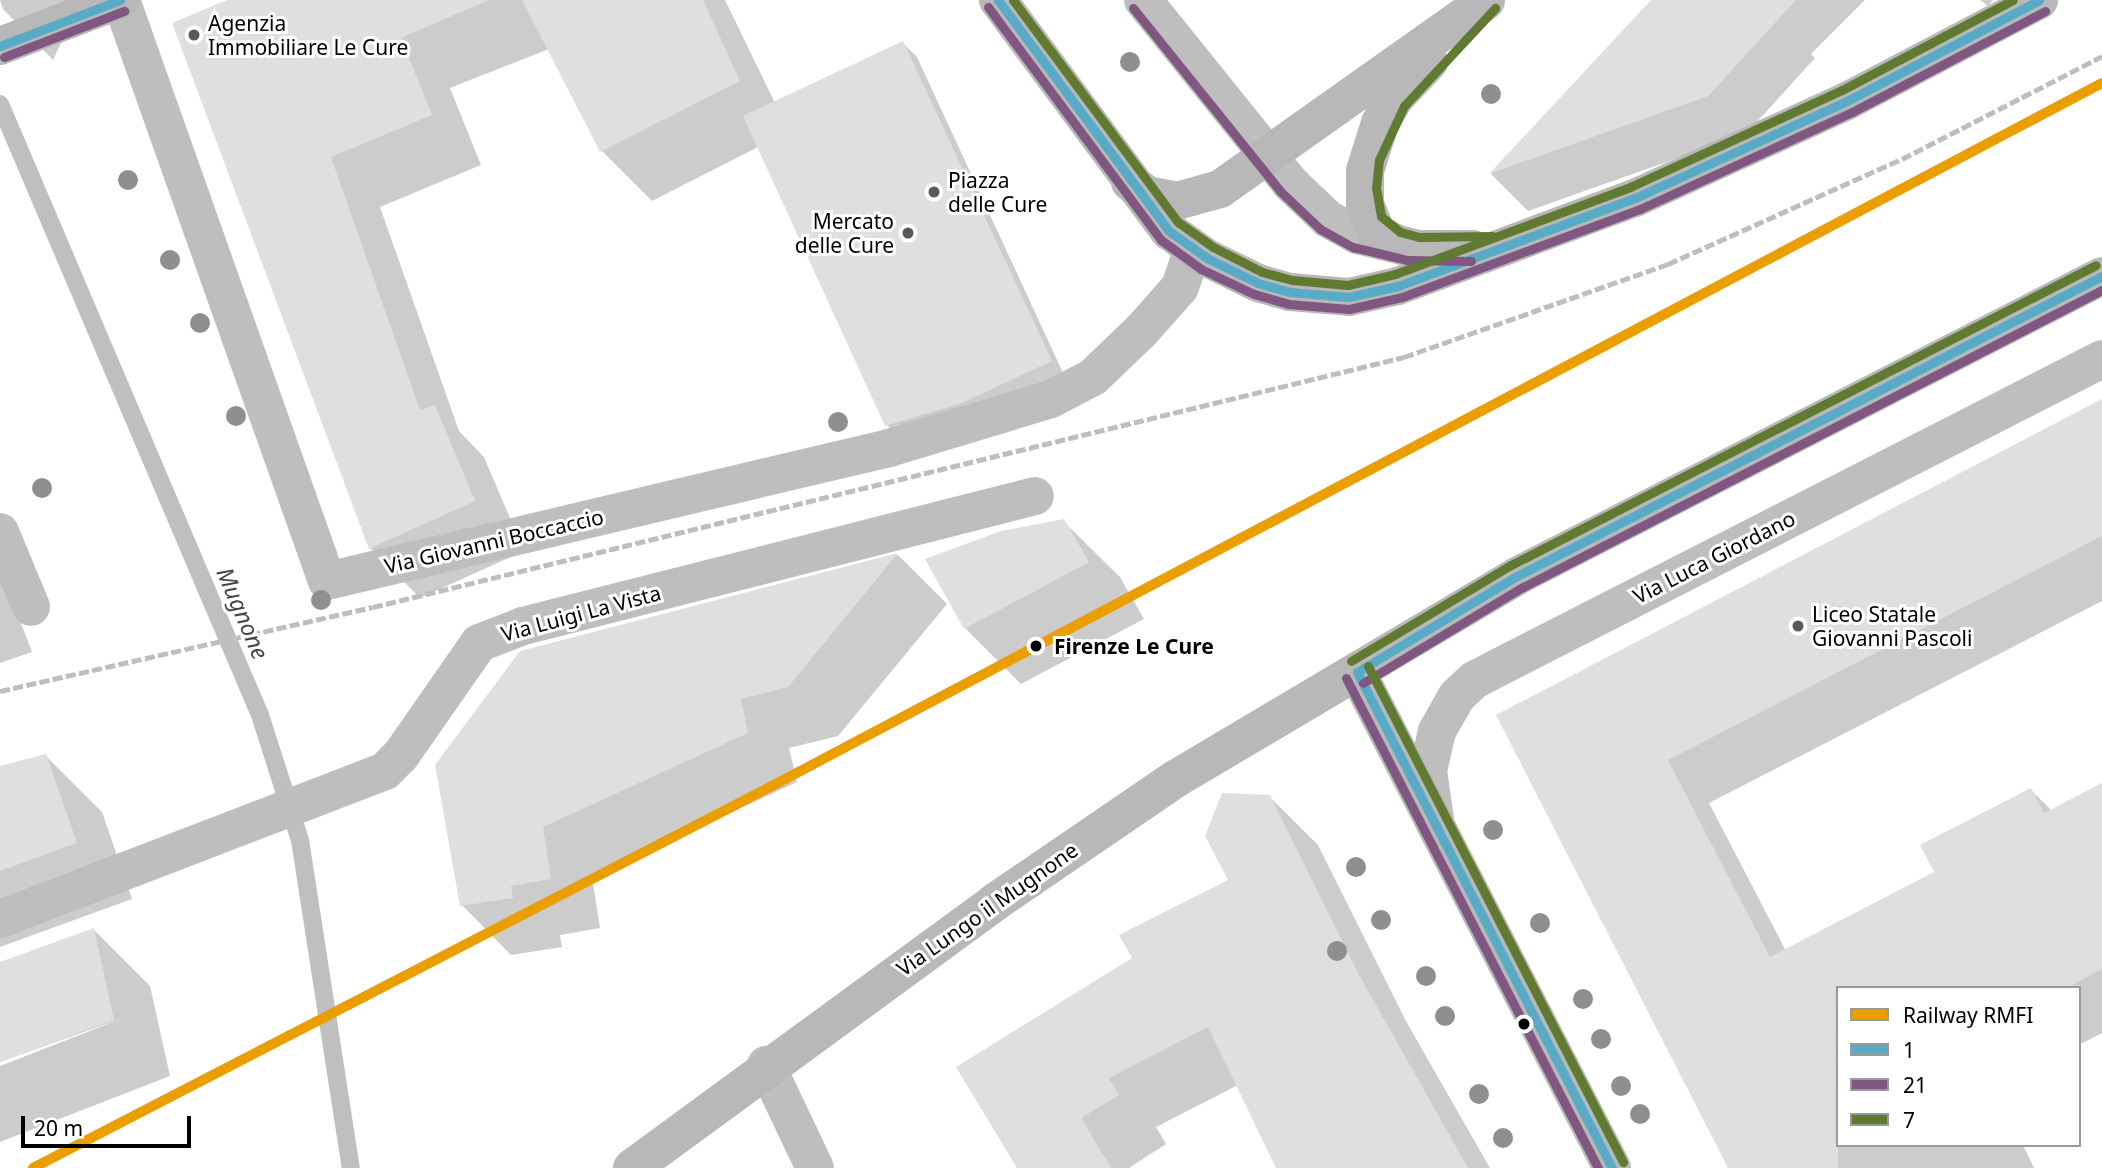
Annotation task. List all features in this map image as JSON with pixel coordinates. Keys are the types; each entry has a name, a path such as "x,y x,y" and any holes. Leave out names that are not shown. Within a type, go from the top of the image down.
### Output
{"main road":[{"path":"14,40 120,0"},
{"path":"998,0 1152,214 1193,249 1258,283 1290,292 1349,297 1398,286 1507,248 1724,160 1847,102 2039,0"},
{"path":"1124,176 1147,195 1177,201 1220,189 1486,0"},
{"path":"1486,0 1394,99 1367,157 1364,188 1369,220 1385,239 1409,248 1507,248"},
{"name":"Via Lungo il Mugnone","path":"632,1168 766,1065 1177,778 1517,576 2102,276"},
{"path":"1357,672 1612,1168"}],"street":[{"name":"Via Giovanni Boccaccio","path":"120,0 327,581 879,451 1051,399 1093,377 1142,330 1180,287 1193,249"},
{"path":"1143,0 1290,183 1342,229 1409,248"},
{"name":"Via Luca Giordano","path":"1439,831 1429,800 1430,756 1441,723 1474,680 2102,359"},
{"name":"Via Luigi La Vista","path":"0,919 194,841 385,771 401,755 479,643 523,626 1035,496"},
{"path":"0,532 31,607"},
{"path":"766,1065 815,1168"}],"building":[{"path":"227,0 489,0 401,38 432,115 331,157 420,410 435,405 475,501 369,549 172,23"},
{"path":"522,0 703,0 740,81 600,152"},
{"path":"1651,0 1796,0 1708,96 1489,174"},
{"path":"903,41 1052,361 962,403 885,426 743,116"},
{"name":"Liceo Statale Giovanni Pascoli","path":"2102,399 2102,536 1668,760 1770,957 1934,872 1920,845 2031,788 2044,813 2102,783 2102,969 2070,986 1836,986 1838,1168 1728,1168 1496,715"},
{"path":"1064,519 1089,562 964,629 925,559 1001,531"},
{"path":"898,553 788,687 741,699 748,733 543,827 551,879 511,886 513,898 460,906 435,765 520,651"},
{"path":"46,754 77,843 0,871 0,766"},
{"path":"1222,793 1270,795 1358,973 1468,1168 1276,1168 1208,1027 1109,1078 1119,1095 1081,1118 1111,1168 1017,1168 956,1067 1132,958 1119,935 1228,880 1205,836"},
{"path":"94,928 114,1020 0,1062 0,962"}],"waterway":[{"name":"Mugnone","path":"0,104 260,715 300,840 351,1168"}],"railway":[{"path":"0,691 373,607 1404,357 1668,264 1902,159 2102,56"}],"rail line":[{"name":"RMFI","path":"33,1168 772,786 2102,83"}],"transit line":[{"name":"1","path":"0,46 120,0"},
{"name":"1","path":"998,0 1169,231 1207,258 1258,283 1290,292 1349,297 1398,286 1635,198 1847,101 2039,0"},
{"name":"7","path":"1013,0 1178,222 1213,247 1262,272 1292,280 1348,285 1395,274 1630,187 1842,90 2013,0"},
{"name":"21","path":"988,7 1161,240 1201,269 1254,294 1288,304 1349,309 1402,297 1640,209 1852,112 2045,11"},
{"name":"21","path":"1133,8 1280,191 1320,229 1353,247 1407,260 1471,261"},
{"name":"7","path":"1492,236 1419,237 1400,232 1381,216 1376,188 1379,160 1404,106 1495,8"},
{"name":"21","path":"4,57 124,11"},
{"name":"7","path":"1351,661 1511,565 2096,265"},
{"name":"1","path":"1357,672 1517,576 2102,276"},
{"name":"21","path":"1363,683 1523,587 2102,290"},
{"name":"7","path":"1368,666 1623,1162"},
{"name":"1","path":"1357,672 1612,1168"},
{"name":"21","path":"1346,678 1598,1168"}],"place":[{"name":"Agenzia Immobiliare Le Cure","path":"194,35"},
{"name":"Piazza delle Cure","path":"934,192"},
{"name":"Mercato delle Cure","path":"908,233"},
{"name":"Liceo Statale Giovanni Pascoli","path":"1798,626"},
{"name":"Firenze Le Cure","path":"1036,646"}]}
